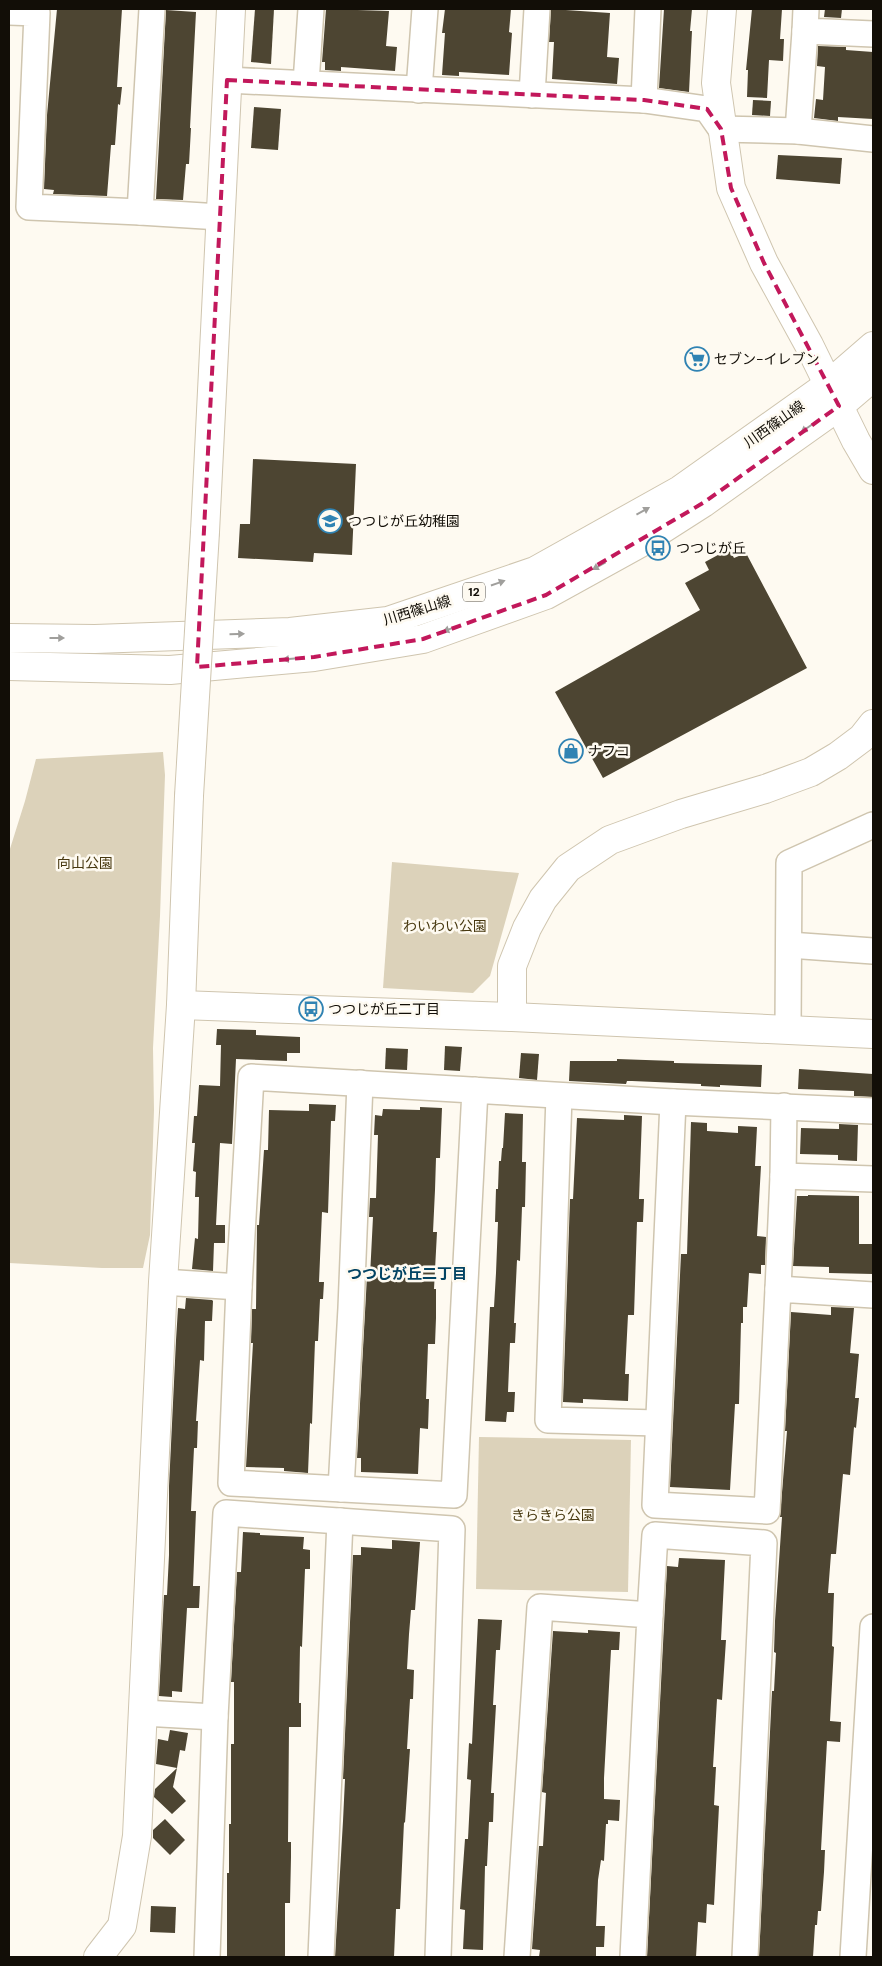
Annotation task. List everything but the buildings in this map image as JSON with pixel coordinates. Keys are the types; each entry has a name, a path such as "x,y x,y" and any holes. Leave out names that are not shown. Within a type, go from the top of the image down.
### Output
{"street":[{"path":"140,212 152,9"},
{"path":"98,1957 122,1926 137,1836 163,1282 181,1005 189,796 205,532 231,9"},
{"path":"306,82 311,9"},
{"path":"419,90 425,9"},
{"path":"532,95 537,9"},
{"path":"644,100 648,9"},
{"path":"722,9 716,82 721,129 731,188 764,262 809,345 856,441 873,470"},
{"path":"9,12 37,11 29,207 220,217"},
{"path":"798,131 806,20 873,34"},
{"path":"227,80 306,82 419,90 644,100 707,109 721,129"},
{"path":"721,129 798,131 873,139"},
{"name":"川西篠山線","path":"9,666 170,670 314,657 423,639 546,595 642,542 703,503 834,395 873,346"},
{"name":"川西篠山線","path":"9,638 95,639 290,632 388,621 535,571 680,490 834,395 873,377"},
{"path":"512,1017 512,966 527,928 543,899 568,868 610,840 682,814 765,789 811,772 838,756 862,738 873,724"},
{"path":"788,1030 789,864 873,825"},
{"path":"789,945 873,951"},
{"path":"181,1005 512,1017 873,1034"},
{"path":"475,1090 454,1495 231,1484 239,1287 251,1077 475,1090 559,1096 873,1111"},
{"path":"341,1489 351,1308 360,1083"},
{"path":"559,1096 548,1420 657,1423"},
{"path":"673,1102 670,1200 657,1423 655,1505 767,1511 783,1176 784,1106"},
{"path":"783,1176 873,1179"},
{"path":"163,1282 239,1287"},
{"path":"778,1289 873,1295"},
{"path":"207,1957 214,1717 226,1513 452,1529 438,1957"},
{"path":"320,1957 340,1521"},
{"path":"633,1957 655,1535 764,1543 745,1957"},
{"path":"517,1957 540,1607 650,1615"},
{"path":"853,1957 873,1627"},
{"path":"143,1713 214,1717"}],"highlighted area":[{"path":"227,80 644,100 707,109 721,129 731,188 764,263 839,406 703,503 546,595 423,639 314,657 197,667"}],"green space":[{"name":"向山公園","path":"163,752 165,775 153,1048 154,1110 150,1235 143,1268 102,1268 9,1263 9,852 36,759"},
{"name":"わいわい公園","path":"392,862 519,873 490,976 473,993 383,988"},
{"name":"きらきら公園","path":"479,1437 631,1440 628,1592 476,1589"}],"place":[{"name":"セブン-イレブン","path":"697,359"},
{"name":"つつじが丘幼稚園","path":"330,521"},
{"name":"つつじが丘","path":"658,548"},
{"name":"ナフコ","path":"571,751"},
{"name":"つつじが丘二丁目","path":"311,1009"}],"district":[{"name":"つつじが丘二丁目","path":"407,1274"}]}
